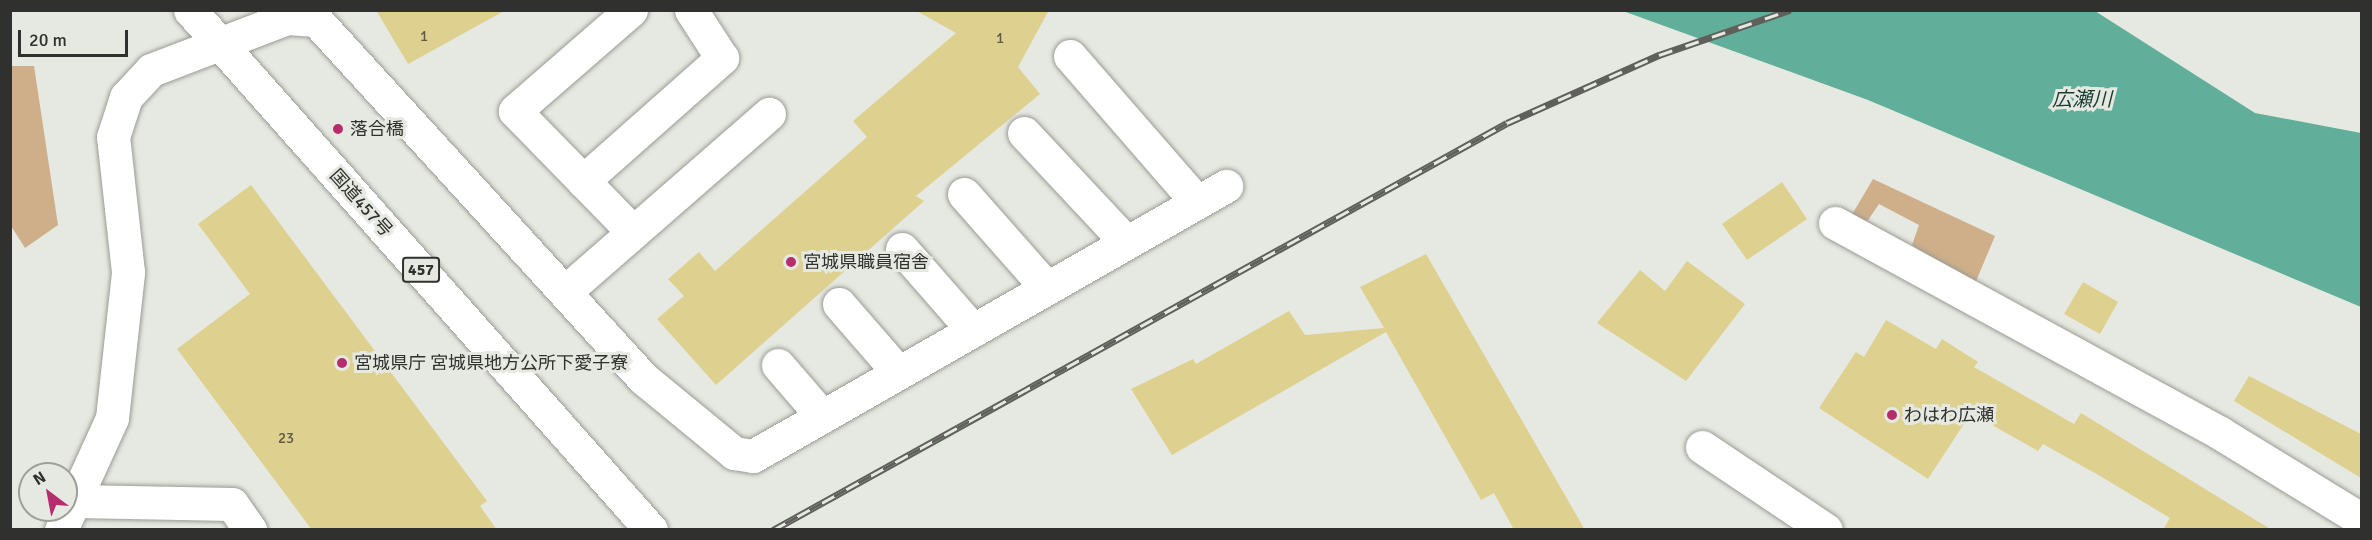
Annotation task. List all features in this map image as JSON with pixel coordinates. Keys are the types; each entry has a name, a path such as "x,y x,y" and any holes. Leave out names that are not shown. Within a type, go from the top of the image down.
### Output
{"main road":[{"name":"国道457号","path":"190,10 651,530"},
{"path":"631,10 515,111 633,232"},
{"path":"583,181 722,58 691,10"},
{"path":"61,530 87,503 112,418 128,272 112,137 126,97 151,70 217,42 286,18 315,20 567,290 644,379 734,453 753,456 1226,186"},
{"path":"1070,56 1197,202"},
{"path":"567,290 769,114"},
{"path":"1024,133 1126,242"},
{"path":"964,194 1047,288"},
{"path":"1835,223 2220,433 2361,520"},
{"path":"902,249 973,330"},
{"path":"839,304 898,372"},
{"path":"778,365 822,416"},
{"path":"1702,447 1826,530"},
{"path":"87,503 232,504 250,530"}],"shaded area":[{"path":"11,66 34,66 58,225 25,248 11,226"},
{"path":"1873,179 1995,236 1974,286 1912,245 1919,225 1879,204 1864,226 1850,218"}],"water":[{"name":"広瀬川","path":"1623,11 2095,11 2255,113 2361,133 2361,307 1868,100"}],"building":[{"path":"376,10 506,10 408,64"},
{"path":"915,10 1049,10 1018,67 1040,94 916,196 924,201 716,385 657,319 684,296 668,279 699,252 715,271 867,137 853,121 956,33"},
{"path":"1782,182 1807,219 1747,260 1722,224"},
{"path":"251,185 487,501 480,506 497,530 312,530 177,349 250,294 198,224"},
{"path":"1426,254 1585,530 1514,530 1494,493 1481,500 1386,332 1172,455 1131,389 1193,359 1196,364 1289,311 1305,335 1384,328 1360,287"},
{"path":"1687,261 1745,304 1686,381 1597,323 1640,270 1665,291"},
{"path":"2083,282 2118,302 2100,334 2064,314"},
{"path":"1886,320 1936,349 1942,339 1978,362 1974,367 2074,424 2081,413 2272,530 2163,530 2170,518 2043,444 2038,451 1971,413 1928,479 1819,408 1856,352 1864,357"},
{"path":"2249,376 2361,434 2361,478 2234,401"}],"railway":[{"path":"773,530 1507,123 1659,55 1790,10"}],"place":[{"name":"落合橋","path":"338,129"},
{"name":"宮城県職員宿舎","path":"791,262"},
{"name":"宮城県庁 宮城県地方公所下愛子寮","path":"342,363"},
{"name":"わはわ広瀬","path":"1892,415"}]}
